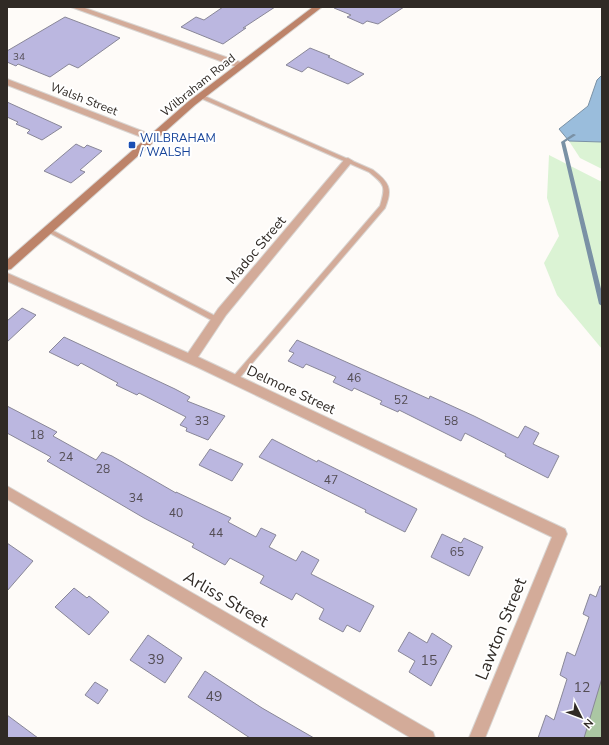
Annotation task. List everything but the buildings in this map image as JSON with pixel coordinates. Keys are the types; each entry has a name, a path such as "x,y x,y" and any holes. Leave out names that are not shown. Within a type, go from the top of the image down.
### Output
{"main road":[{"name":"Wilbraham Road","path":"7,266 200,96 318,7"}],"street":[{"path":"75,7 240,65"},
{"name":"Walsh Street","path":"7,82 152,138"},
{"name":"Madoc Street","path":"190,359 217,320 348,161"},
{"name":"Delmore Street","path":"7,277 90,312 468,488 560,534"},
{"name":"Arliss Street","path":"7,492 427,738"},
{"name":"Lawton Street","path":"477,738 560,534"}],"lane":[{"path":"200,96 371,171 384,181 388,191 383,207 234,380"},
{"path":"48,230 217,320"}],"green space":[{"path":"569,141 602,142 602,169 580,158"},
{"path":"549,155 602,182 602,349 557,295 544,263 559,236 547,198"},
{"path":"602,591 602,738 560,738 587,622"}],"water":[{"path":"602,75 602,142 569,141 559,129 588,106 597,80"}],"waterway":[{"path":"574,135 563,142 602,304"}],"place":[{"name":"WILBRAHAM / WALSH","path":"132,145"}]}
